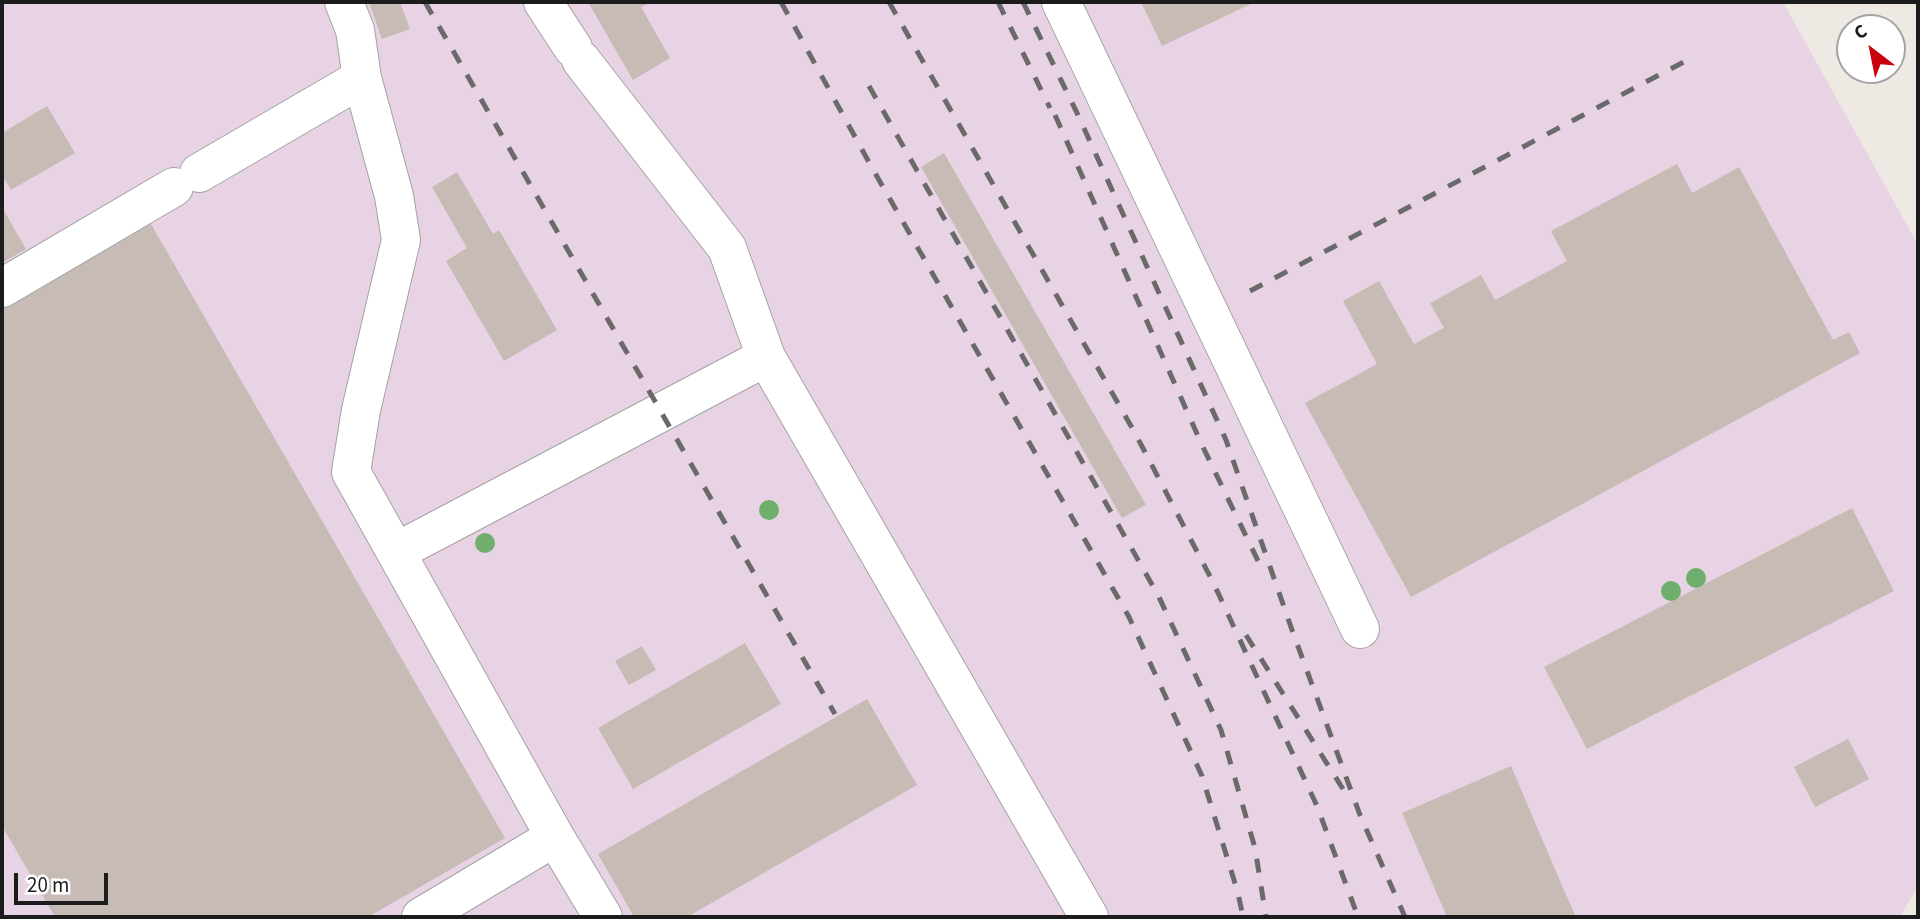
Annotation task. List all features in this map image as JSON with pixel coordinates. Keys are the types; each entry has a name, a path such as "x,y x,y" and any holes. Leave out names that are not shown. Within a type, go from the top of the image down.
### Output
{"lane":[{"path":"344,2 355,30 362,78 394,196 401,240 361,410 351,472 555,837 603,917"},
{"path":"543,2 577,54 727,248 766,357 1088,917"},
{"path":"1061,2 1360,629"},
{"path":"2,288 362,78"},
{"path":"396,552 766,357"},
{"path":"421,917 555,837"}],"shaded area":[{"path":"2,2 1783,2 1918,245 1918,886 1900,917 2,917"}],"building":[{"path":"369,2 400,2 410,29 382,39"},
{"path":"588,2 651,2 641,7 670,58 633,80"},
{"path":"1141,2 1255,2 1162,46"},
{"path":"47,106 75,153 11,190 2,175 2,133"},
{"path":"944,153 1146,505 1122,518 921,167"},
{"path":"1677,164 1692,193 1739,167 1833,340 1849,332 1860,353 1411,597 1305,403 1377,364 1343,301 1379,281 1414,344 1444,328 1430,303 1481,275 1495,300 1567,261 1551,231"},
{"path":"457,172 493,234 499,230 557,330 504,361 446,261 467,248 432,187"},
{"path":"4,211 26,249 2,263 2,212"},
{"path":"148,219 505,838 368,917 55,917 2,826 2,303"},
{"path":"1852,508 1894,591 1587,749 1544,667"},
{"path":"745,643 781,704 633,789 598,728"},
{"path":"642,646 656,670 629,685 615,661"},
{"path":"867,699 917,785 687,917 634,917 598,854"},
{"path":"1848,739 1869,779 1815,807 1794,767"},
{"path":"1511,766 1576,917 1447,917 1402,813"}],"railway":[{"path":"425,2 835,714"},
{"path":"781,2 871,166 1129,617 1202,776 1243,917"},
{"path":"889,2 1135,433 1213,582 1317,806 1358,917"},
{"path":"998,2 1050,108"},
{"path":"1023,2 1077,113 1226,440 1360,815 1405,917"},
{"path":"1250,291 1695,56"},
{"path":"869,86 1158,595 1221,730 1255,848 1266,917"},
{"path":"1055,115 1202,445 1261,567"},
{"path":"1246,635 1343,789"}]}
